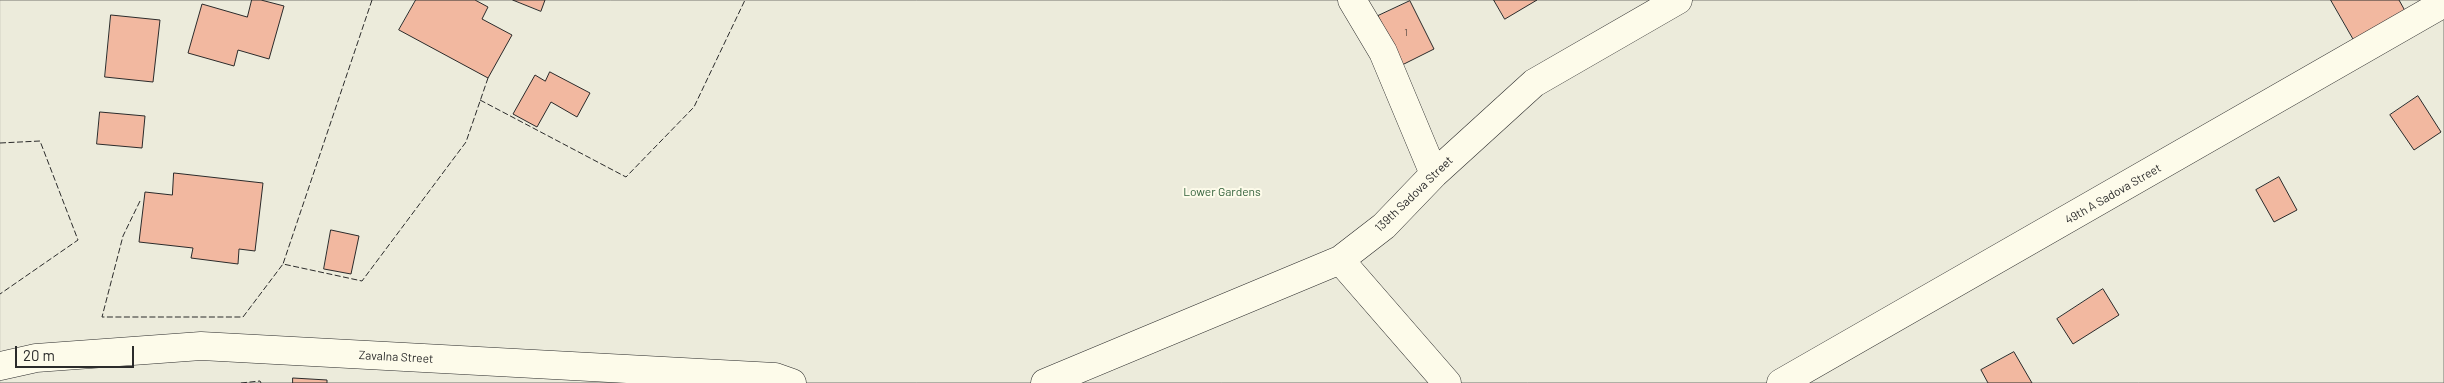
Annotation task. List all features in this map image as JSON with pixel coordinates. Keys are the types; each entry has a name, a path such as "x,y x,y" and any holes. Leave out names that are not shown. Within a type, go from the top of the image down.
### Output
{"street":[{"path":"1352,0 1383,52 1434,174"},
{"name":"139th Sadova Street","path":"1045,383 1340,260 1384,226 1434,174 1534,83 1678,0"},
{"name":"49th A Sadova Street","path":"1781,383 2444,3"},
{"path":"1340,260 1447,383"},
{"name":"Zavalna Street","path":"0,366 36,358 202,346 775,377 792,383"}],"green space":[{"name":"Lower Gardens","path":"0,0 2444,0 2444,383 0,383"}],"building":[{"path":"252,0 261,0 284,6 269,59 238,50 234,66 188,53 202,4 247,17"},
{"path":"416,0 475,0 488,7 482,19 512,35 488,78 399,30"},
{"path":"513,0 545,0 541,11"},
{"path":"1494,0 1537,0 1505,19"},
{"path":"2331,0 2399,0 2409,18 2358,47"},
{"path":"1410,1 1434,49 1402,65 1378,16"},
{"path":"111,15 160,20 153,82 105,77"},
{"path":"550,72 590,93 577,117 551,102 537,127 513,114 535,75 545,81"},
{"path":"2418,96 2441,132 2414,150 2390,115"},
{"path":"100,112 145,116 142,148 97,144"},
{"path":"174,173 263,183 255,251 239,249 238,264 191,258 193,248 139,242 145,192 172,195"},
{"path":"2279,177 2297,210 2274,222 2256,190"},
{"path":"331,230 359,236 351,274 324,269"},
{"path":"2103,289 2119,315 2073,344 2057,319"},
{"path":"2014,352 2032,383 1988,383 1981,370"},
{"path":"293,378 327,380 327,383 293,383"}],"fence":[{"path":"372,0 283,264 362,281 466,142 488,78"},
{"path":"480,100 626,177 694,107 745,0"},
{"path":"0,143 40,141 78,240 0,294"},
{"path":"140,201 123,236 102,317 243,317 283,264"},
{"path":"241,383 260,381 261,383"}]}
